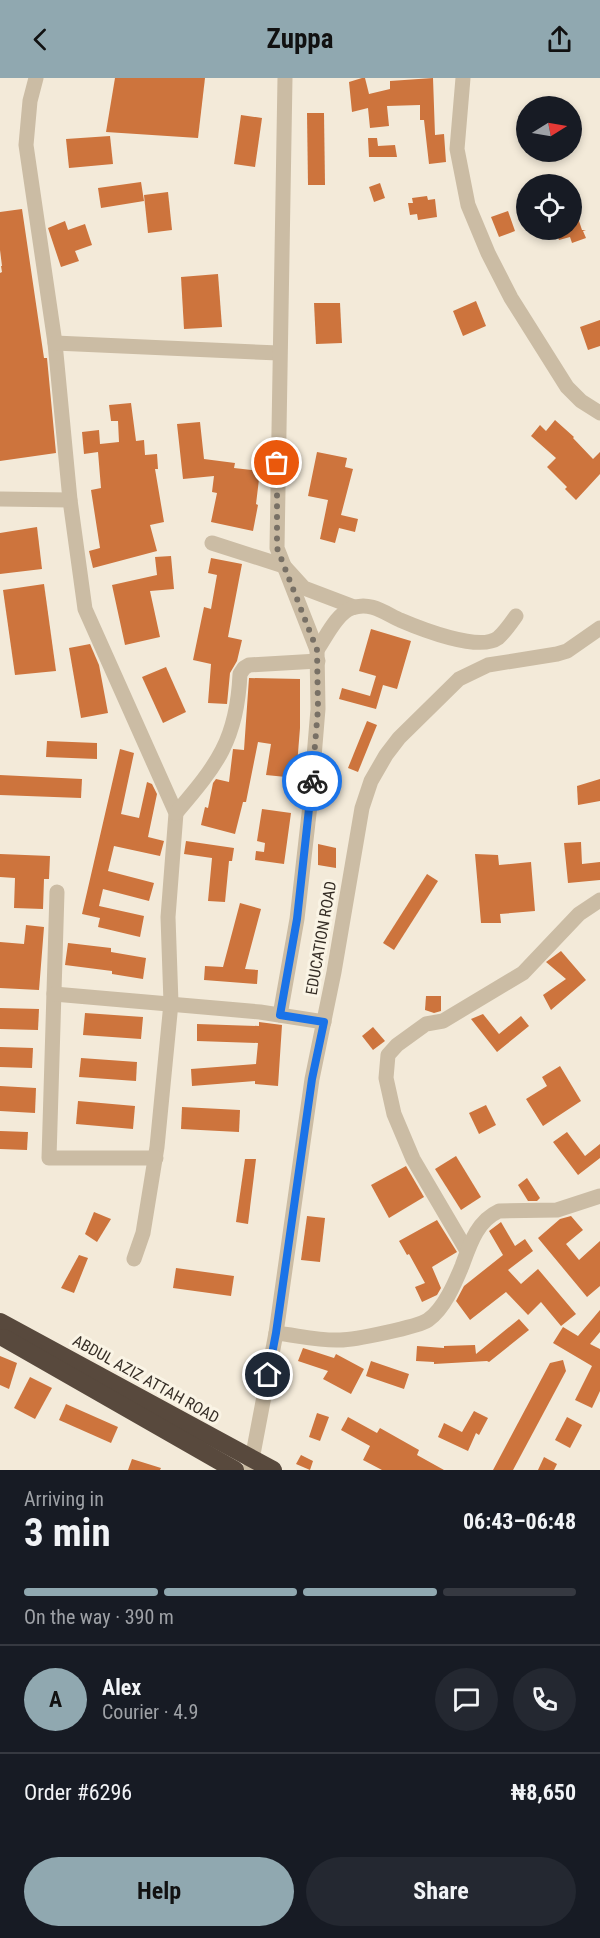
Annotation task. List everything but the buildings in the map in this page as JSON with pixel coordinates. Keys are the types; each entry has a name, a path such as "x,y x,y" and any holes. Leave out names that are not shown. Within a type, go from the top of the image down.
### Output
{"highway":[{"name":"ABDUL AZIZ ATTAH ROAD","path":"0,1322 251,1464 273,1470"},
{"name":"ABDUL AZIZ ATTAH ROAD","path":"0,1335 235,1470"}],"street":[{"path":"36,78 30,101 26,145 55,343 70,500 85,609 176,813 168,917 171,1003 156,1158 142,1233 134,1259"},
{"path":"280,1015 297,919 318,709 317,655 277,548 276,529 285,78"},
{"path":"462,78 457,149 468,205 511,298 567,387 581,401 600,413"},
{"path":"55,343 279,353"},
{"path":"0,499 70,500"},
{"path":"212,543 284,566 304,588 354,607 371,606 422,629 472,643 497,638 516,616"},
{"path":"176,813 211,772 225,748 234,722 240,674 244,668 249,665 317,655 343,613 354,607"},
{"name":"EDUCATION ROAD","path":"251,1464 276,1333 312,1079 362,808 371,781 386,754 399,738 459,679 488,665 567,651 600,628"},
{"path":"57,892 49,1158 156,1158"},
{"path":"467,1251 413,1159 394,1114 386,1078 388,1055 426,1024 443,1021 523,973 579,914 600,900"},
{"path":"54,994 171,1003 324,1022"},
{"path":"276,1333 340,1340 400,1329 427,1321 442,1305 460,1272 474,1236 485,1219 499,1211 557,1210 600,1196"}],"way so far":[{"path":"277,463 277,548 317,650 318,709 312,781"}],"route":[{"path":"268,1375 312,1079 324,1022 280,1015 297,919 312,781"}]}
